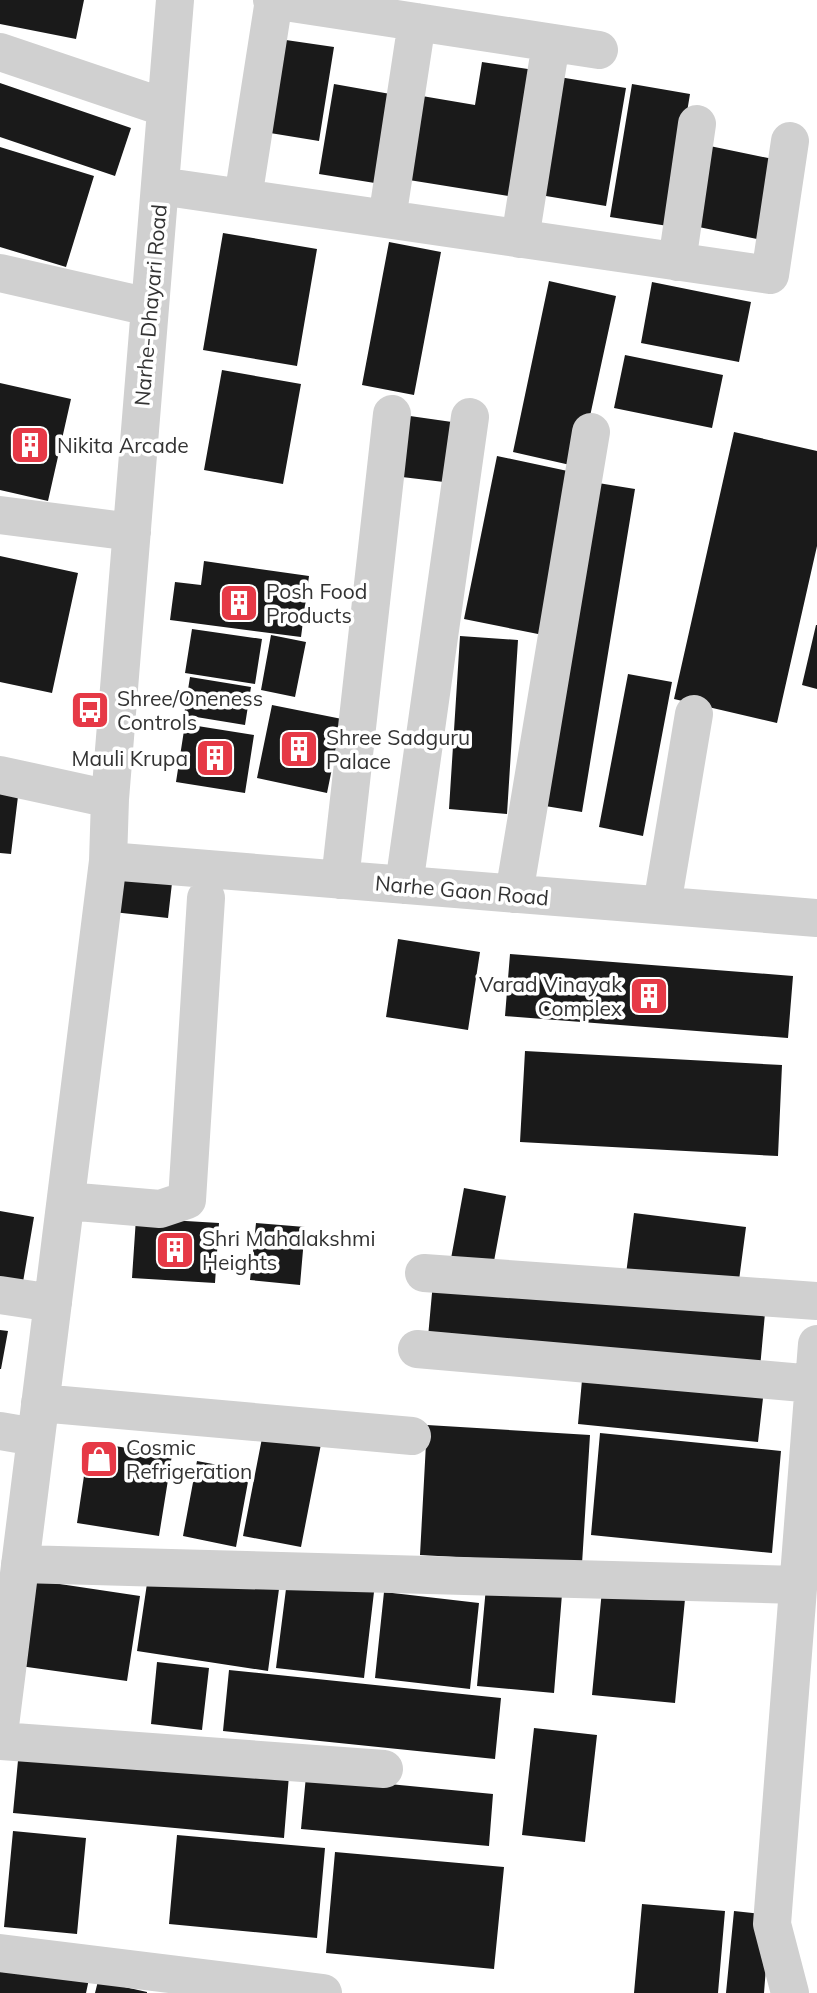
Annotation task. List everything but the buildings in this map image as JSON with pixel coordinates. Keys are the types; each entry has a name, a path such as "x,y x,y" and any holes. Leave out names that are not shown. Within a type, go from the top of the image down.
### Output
{"street":[{"name":"Narhe-Dhayari Road","path":"0,1726 25,1424 53,1303 108,861 110,799 175,0"},
{"path":"243,198 273,0 600,50"},
{"path":"387,219 417,22"},
{"path":"520,239 551,43"},
{"path":"0,52 166,108"},
{"path":"677,262 697,124"},
{"path":"160,186 770,275 790,141"},
{"path":"0,273 149,307"},
{"path":"340,880 392,414"},
{"path":"404,885 470,417"},
{"path":"514,894 592,432"},
{"path":"0,514 132,532"},
{"path":"662,905 694,714"},
{"path":"0,775 110,799"},
{"name":"Narhe Gaon Road","path":"108,861 817,918"},
{"path":"65,1201 160,1209 187,1200 206,898"},
{"path":"424,1273 817,1301"},
{"path":"0,1295 53,1303"},
{"path":"790,1993 772,1924 817,1345"},
{"path":"417,1349 814,1384"},
{"path":"25,1424 412,1436"},
{"path":"14,1547 798,1585"},
{"path":"0,1741 384,1769"},
{"path":"0,1953 323,1993"}],"place":[{"name":"Nikita Arcade","path":"30,445"},
{"name":"Posh Food Products","path":"239,603"},
{"name":"Shree/Oneness Controls","path":"90,710"},
{"name":"Shree Sadguru Palace","path":"299,749"},
{"name":"Mauli Krupa","path":"215,758"},
{"name":"Varad Vinayak Complex","path":"649,996"},
{"name":"Shri Mahalakshmi Heights","path":"175,1250"},
{"name":"Cosmic Refrigeration","path":"99,1459"}]}
